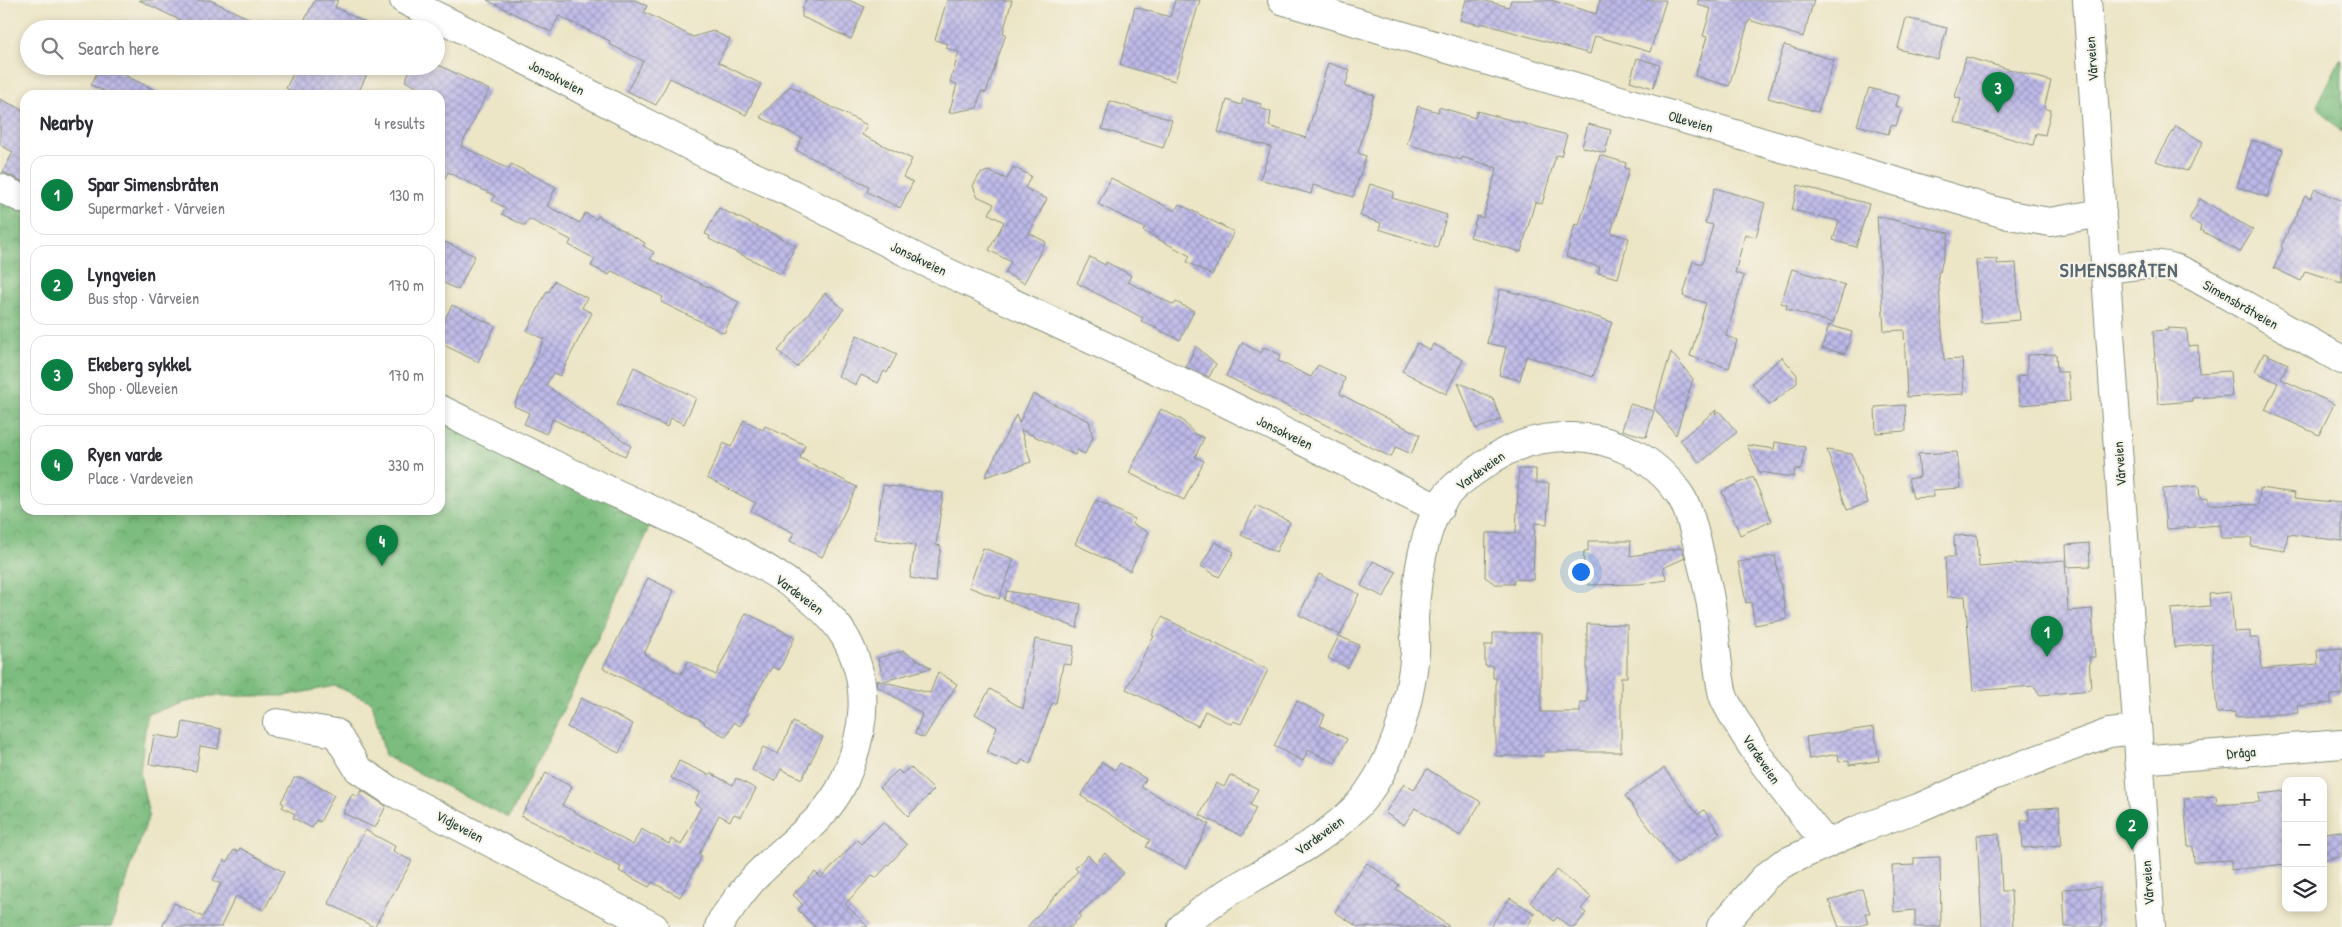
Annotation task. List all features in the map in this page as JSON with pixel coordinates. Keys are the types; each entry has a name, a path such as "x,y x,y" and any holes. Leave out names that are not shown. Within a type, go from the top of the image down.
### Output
{"street":[{"name":"Jonsokveien","path":"404,0 444,20"},
{"name":"Olleveien","path":"1282,0 2009,215 2050,222 2102,212"},
{"name":"Vårveien","path":"2088,0 2151,927"},
{"name":"Jonsokveien","path":"445,20 713,158 793,194 923,261 1214,397 1439,509"},
{"path":"0,188 20,198"},
{"name":"Simensbråtveien","path":"2106,269 2161,264 2172,266 2195,277 2342,360"},
{"name":"Vardeveien","path":"445,410 701,534 761,566 808,597 828,615 844,636 860,672 863,716 860,736 843,782 817,818 758,874 722,920 719,927"},
{"name":"Vardeveien","path":"1182,927 1213,902 1316,840 1354,810 1368,793 1390,755 1408,700 1415,650 1414,617 1424,542 1445,497 1456,486 1496,456 1516,445 1549,437 1582,437 1606,440 1633,451 1669,480 1682,498 1691,518 1710,602 1724,699 1749,742 1785,794 1826,843"},
{"name":"Vidjeveien","path":"277,723 336,733 358,769 389,790 654,927"},
{"path":"1722,927 1764,878 1782,864 1826,843 1918,808 1982,780 2095,738 2109,733 2138,730"},
{"name":"Dråga","path":"2139,760 2342,744"}],"green space":[{"path":"2340,59 2342,60 2342,133 2317,106"},
{"path":"0,173 20,183 20,515 445,515 445,401 657,510 587,662 509,818 385,756 372,702 335,686 284,696 207,696 147,714 140,773 149,815 111,927 0,927"}],"building":[{"path":"139,0 210,0 252,20 180,20"},
{"path":"315,0 338,0 335,7 360,20 305,20"},
{"path":"487,0 635,0 647,6 644,12 693,37 713,31 730,39 718,62 761,84 746,115 670,78 656,105 627,91 643,61 609,44 610,41 559,16 551,32"},
{"path":"806,0 849,0 865,7 851,39 802,17 802,9"},
{"path":"947,0 1012,0 1003,33 1006,34 986,93 981,91 977,108 949,113 957,84 950,82 959,52 946,48 948,44 935,40"},
{"path":"1175,0 1200,0 1175,81 1120,65 1135,7 1170,17"},
{"path":"1466,0 1482,0 1509,7 1511,0 1551,0 1596,14 1600,0 1666,0 1650,52 1595,36 1590,54 1481,23 1480,25 1460,20"},
{"path":"1698,0 1814,0 1803,37 1749,20 1729,86 1695,76 1707,37 1703,36 1711,9 1698,5"},
{"path":"1906,18 1947,28 1938,59 1898,49"},
{"path":"1784,45 1834,60 1818,112 1768,98"},
{"path":"1966,57 2051,81 2044,108 2051,110 2045,135 2036,133 2033,145 1954,122 1961,99 1955,97"},
{"path":"1637,58 1660,65 1653,88 1630,81"},
{"path":"1328,63 1350,70 1345,87 1374,95 1358,153 1366,156 1353,197 1313,185 1311,194 1260,179 1271,147 1218,132 1227,100 1241,105 1243,99 1261,104 1260,108 1271,112 1269,126 1306,138"},
{"path":"445,68 489,90 461,146 509,169 511,164 556,187 547,206 580,223 585,213 596,219 598,216 645,243 643,246 654,252 650,259 739,302 724,333 661,302 663,297 612,271 609,275 591,266 595,259 569,245 571,240 529,219 525,226 502,214 506,208 492,201 495,196 448,172 445,178 445,90 422,90 405,81 408,75 445,75"},
{"path":"96,75 124,75 155,90 102,90 91,85"},
{"path":"292,75 367,75 359,90 289,90 286,88"},
{"path":"790,86 867,125 862,135 912,159 903,177 913,182 900,208 867,192 869,186 796,150 802,138 760,117"},
{"path":"1869,88 1899,96 1896,106 1902,108 1896,126 1891,125 1888,134 1857,125"},
{"path":"0,99 20,109 20,180 3,172 13,152 0,145"},
{"path":"1110,101 1172,120 1163,148 1102,129"},
{"path":"1418,106 1438,112 1439,107 1475,118 1477,111 1567,135 1561,156 1556,155 1542,204 1535,202 1521,252 1470,237 1477,216 1483,218 1497,168 1462,157 1461,160 1407,144"},
{"path":"1588,124 1611,130 1605,153 1582,147"},
{"path":"2176,126 2203,142 2187,171 2156,161"},
{"path":"2252,140 2283,150 2267,197 2237,187"},
{"path":"1600,155 1626,163 1625,168 1629,169 1611,233 1629,238 1618,278 1598,273 1600,267 1566,257 1575,224 1579,225"},
{"path":"1013,167 1031,176 1025,188 1047,199 1029,233 1046,242 1024,283 1005,273 1011,262 989,250 1004,222 989,214 994,204 977,196 973,186 980,174 988,171 1007,179"},
{"path":"1111,178 1175,211 1179,204 1234,232 1212,275 1187,262 1190,256 1143,231 1145,228 1098,204"},
{"path":"1370,184 1394,192 1392,198 1447,215 1437,248 1379,229 1381,223 1360,216"},
{"path":"1798,185 1869,204 1856,247 1833,240 1839,221 1792,210"},
{"path":"1715,188 1765,203 1756,237 1745,234 1735,273 1744,276 1726,336 1737,340 1729,368 1690,356 1706,303 1683,296 1693,261 1702,264 1713,225 1705,223"},
{"path":"2315,189 2342,201 2342,282 2305,271 2301,281 2274,268 2283,248 2281,246 2305,196 2310,199"},
{"path":"2200,199 2253,230 2240,252 2200,230 2201,226 2189,219"},
{"path":"719,208 796,245 781,274 709,239 710,236 705,234"},
{"path":"1877,216 1949,233 1940,272 1938,272 1944,360 1962,359 1964,394 1907,397 1904,330 1884,331"},
{"path":"445,242 475,256 458,290 445,284"},
{"path":"1090,257 1105,265 1106,262 1131,275 1128,282 1174,305 1176,302 1194,311 1180,340 1141,321 1143,318 1077,283"},
{"path":"1997,259 1997,264 2016,263 2020,320 1981,323 1976,260"},
{"path":"1792,269 1845,285 1833,323 1786,309 1787,305 1781,303"},
{"path":"554,281 587,298 582,308 592,313 560,376 553,373 546,385 631,446 625,456 553,419 546,434 524,424 529,413 514,406 544,339 527,331"},
{"path":"1500,289 1551,302 1612,322 1593,377 1526,356 1520,380 1499,375 1506,347 1487,343"},
{"path":"825,293 844,309 797,367 778,351"},
{"path":"452,305 495,326 478,362 445,346 445,319"},
{"path":"1829,325 1852,332 1845,354 1822,348"},
{"path":"2167,328 2187,329 2188,346 2198,345 2199,373 2230,371 2232,396 2192,398 2192,401 2158,404 2153,331 2168,330"},
{"path":"857,335 897,354 887,373 884,371 878,383 861,375 856,385 838,376"},
{"path":"1242,343 1261,353 1264,347 1281,355 1278,361 1311,377 1318,365 1345,378 1340,394 1420,435 1411,454 1396,447 1391,457 1226,376"},
{"path":"1417,343 1430,350 1433,344 1463,360 1446,394 1402,371"},
{"path":"1196,346 1216,364 1209,377 1186,367"},
{"path":"1671,352 1693,379 1676,435 1654,408"},
{"path":"2264,353 2288,364 2281,379 2334,404 2319,435 2265,410 2278,383 2255,371"},
{"path":"2056,354 2057,372 2068,372 2070,401 2020,405 2017,376 2027,375 2027,355"},
{"path":"1782,357 1797,375 1797,383 1770,405 1752,383"},
{"path":"634,367 696,398 684,424 671,418 667,427 617,404"},
{"path":"1458,382 1493,399 1501,420 1476,429"},
{"path":"1033,394 1089,421 1093,437 1085,454 1077,450 1075,455 1021,430 1031,462 985,477 1016,415 1019,423"},
{"path":"1630,404 1654,411 1646,437 1622,430"},
{"path":"1905,405 1906,431 1876,433 1875,407"},
{"path":"1161,409 1182,420 1195,434 1204,438 1195,457 1204,461 1184,500 1129,473"},
{"path":"1716,410 1715,414 1719,411 1737,432 1700,463 1680,440"},
{"path":"744,420 763,430 765,426 805,445 800,458 857,487 822,557 790,541 794,533 751,511 756,503 707,478 724,443 731,447"},
{"path":"1775,442 1805,447 1801,470 1795,469 1793,477 1759,472 1747,445 1774,449"},
{"path":"1827,450 1852,454 1868,503 1847,510"},
{"path":"1957,452 1961,488 1933,490 1933,497 1913,498 1908,479 1920,477 1918,454"},
{"path":"1519,469 1536,469 1536,483 1549,483 1547,524 1535,523 1533,580 1514,579 1514,584 1495,584 1485,577 1486,533 1516,533"},
{"path":"1753,477 1772,521 1740,535 1722,491"},
{"path":"883,485 943,493 936,545 941,546 935,582 910,578 915,545 875,539"},
{"path":"2199,486 2200,499 2208,498 2208,504 2258,505 2260,488 2295,493 2294,498 2342,503 2342,541 2288,534 2285,551 2251,546 2252,538 2221,538 2221,525 2166,529 2163,489"},
{"path":"1096,500 1135,519 1132,524 1149,532 1130,571 1075,544"},
{"path":"1256,505 1290,522 1276,552 1241,535"},
{"path":"1977,535 1979,567 2065,560 2068,611 2092,609 2095,657 2089,657 2091,690 2040,695 2034,686 1973,691 1965,596 1947,597 1945,557 1955,557 1954,536"},
{"path":"1588,541 1631,541 1630,556 1682,548 1685,558 1663,568 1667,580 1639,584 1588,585 1588,570 1583,570 1584,551 1588,551"},
{"path":"1215,542 1234,552 1219,577 1201,566"},
{"path":"2089,543 2090,566 2067,567 2066,545"},
{"path":"983,548 1014,559 999,599 969,587"},
{"path":"1775,556 1787,619 1755,625 1751,602 1746,603 1738,562"},
{"path":"1373,561 1396,572 1384,597 1361,586"},
{"path":"1319,574 1359,594 1340,635 1299,615"},
{"path":"648,578 674,591 644,654 681,674 688,661 716,675 746,613 795,637 779,670 772,667 746,711 747,714 740,726 734,722 726,737 704,724 705,722 603,668"},
{"path":"1007,591 1081,604 1077,628 1004,600"},
{"path":"2231,592 2234,632 2250,631 2250,638 2259,638 2262,669 2318,664 2317,650 2342,648 2342,694 2331,695 2331,703 2297,706 2298,713 2235,717 2235,712 2217,713 2212,644 2174,647 2171,609 2210,606 2209,594"},
{"path":"1162,617 1268,670 1241,724 1233,721 1231,724 1205,711 1198,726 1126,689"},
{"path":"1587,624 1627,625 1627,677 1621,677 1621,752 1544,752 1544,756 1496,756 1496,678 1493,678 1493,666 1485,666 1485,645 1493,645 1493,633 1541,633 1541,712 1580,712 1580,702 1587,702"},
{"path":"1339,636 1359,645 1348,668 1328,658"},
{"path":"1035,639 1074,646 1071,665 1063,664 1056,703 1052,703 1030,764 1022,760 1019,765 987,753 997,727 975,714 990,689 1023,709"},
{"path":"903,651 931,668 884,681 878,658"},
{"path":"938,672 957,684 924,738 915,734 922,714 877,686 876,680 930,693"},
{"path":"581,698 633,724 619,753 567,727"},
{"path":"1297,701 1325,715 1320,726 1347,739 1335,763 1308,750 1303,761 1274,746"},
{"path":"183,722 221,729 218,749 200,746 196,771 149,764 154,735 180,739"},
{"path":"793,722 823,737 802,779 781,769 775,781 752,770 763,747 778,754"},
{"path":"1874,727 1879,761 1849,765 1849,761 1839,762 1838,754 1809,759 1806,737"},
{"path":"679,761 709,775 710,773 733,785 736,778 756,789 741,817 734,814 730,821 719,815 699,854 702,856 680,897 652,882 649,887 619,871 621,867 521,816 546,773 572,787 562,805 633,845 641,829 669,844 671,839 681,845 701,807 694,803 700,792 671,778"},
{"path":"1102,762 1115,770 1120,763 1146,779 1141,787 1209,824 1186,868 1146,847 1150,840 1081,796"},
{"path":"910,767 934,790 908,816 880,787 898,770 902,774"},
{"path":"1664,768 1698,815 1704,810 1720,833 1677,864 1625,796"},
{"path":"1427,769 1481,802 1460,836 1415,808 1404,825 1385,813 1404,784 1414,790"},
{"path":"1230,775 1258,789 1250,805 1256,808 1242,836 1200,815 1216,783 1224,787"},
{"path":"294,778 302,778 334,795 320,822 316,820 312,828 293,818 295,814 282,807 284,804 281,802"},
{"path":"361,790 386,806 375,828 343,813 352,794 358,797"},
{"path":"2282,791 2282,864 2231,870 2231,860 2194,862 2193,846 2188,846 2184,798 2216,796 2217,805 2260,802 2259,794"},
{"path":"2059,807 2062,845 2023,848 2021,820 2029,820 2028,809"},
{"path":"883,822 907,845 876,878 873,875 845,904 868,927 815,927 798,910 803,905 793,895 815,872 821,878 857,840 861,844"},
{"path":"365,830 395,846 393,851 412,861 374,927 328,903"},
{"path":"2342,831 2342,857 2327,859 2327,833"},
{"path":"1999,834 2002,891 2011,891 2013,927 1982,927 1977,835"},
{"path":"240,848 284,872 264,910 236,896 221,926 223,927 162,927 174,903 203,917 221,884 213,880 224,860 227,862 234,850 238,852"},
{"path":"1105,853 1124,873 1079,914 1081,916 1071,927 1027,927 1078,871 1075,868 1088,855 1096,863"},
{"path":"1940,857 1941,927 1915,927 1915,910 1894,912 1892,866 1914,865 1914,858"},
{"path":"1367,863 1399,885 1396,889 1450,927 1358,927 1335,912"},
{"path":"1557,870 1591,897 1581,909 1586,913 1575,927 1570,927 1557,917 1554,921 1530,902"},
{"path":"2100,887 2102,927 2065,927 2063,889"},
{"path":"1862,889 1870,913 1865,913 1868,923 1856,927 1839,927 1829,901"},
{"path":"1510,898 1535,914 1527,927 1490,927"}],"place":[{"name":"Ekeberg sykkel","path":"1998,113"},
{"name":"Ryen varde","path":"382,566"},
{"name":"Spar Simensbråten","path":"2047,657"},
{"name":"Lyngveien","path":"2132,850"}],"district":[{"name":"SIMENSBRÅTEN","path":"2119,270"}]}
